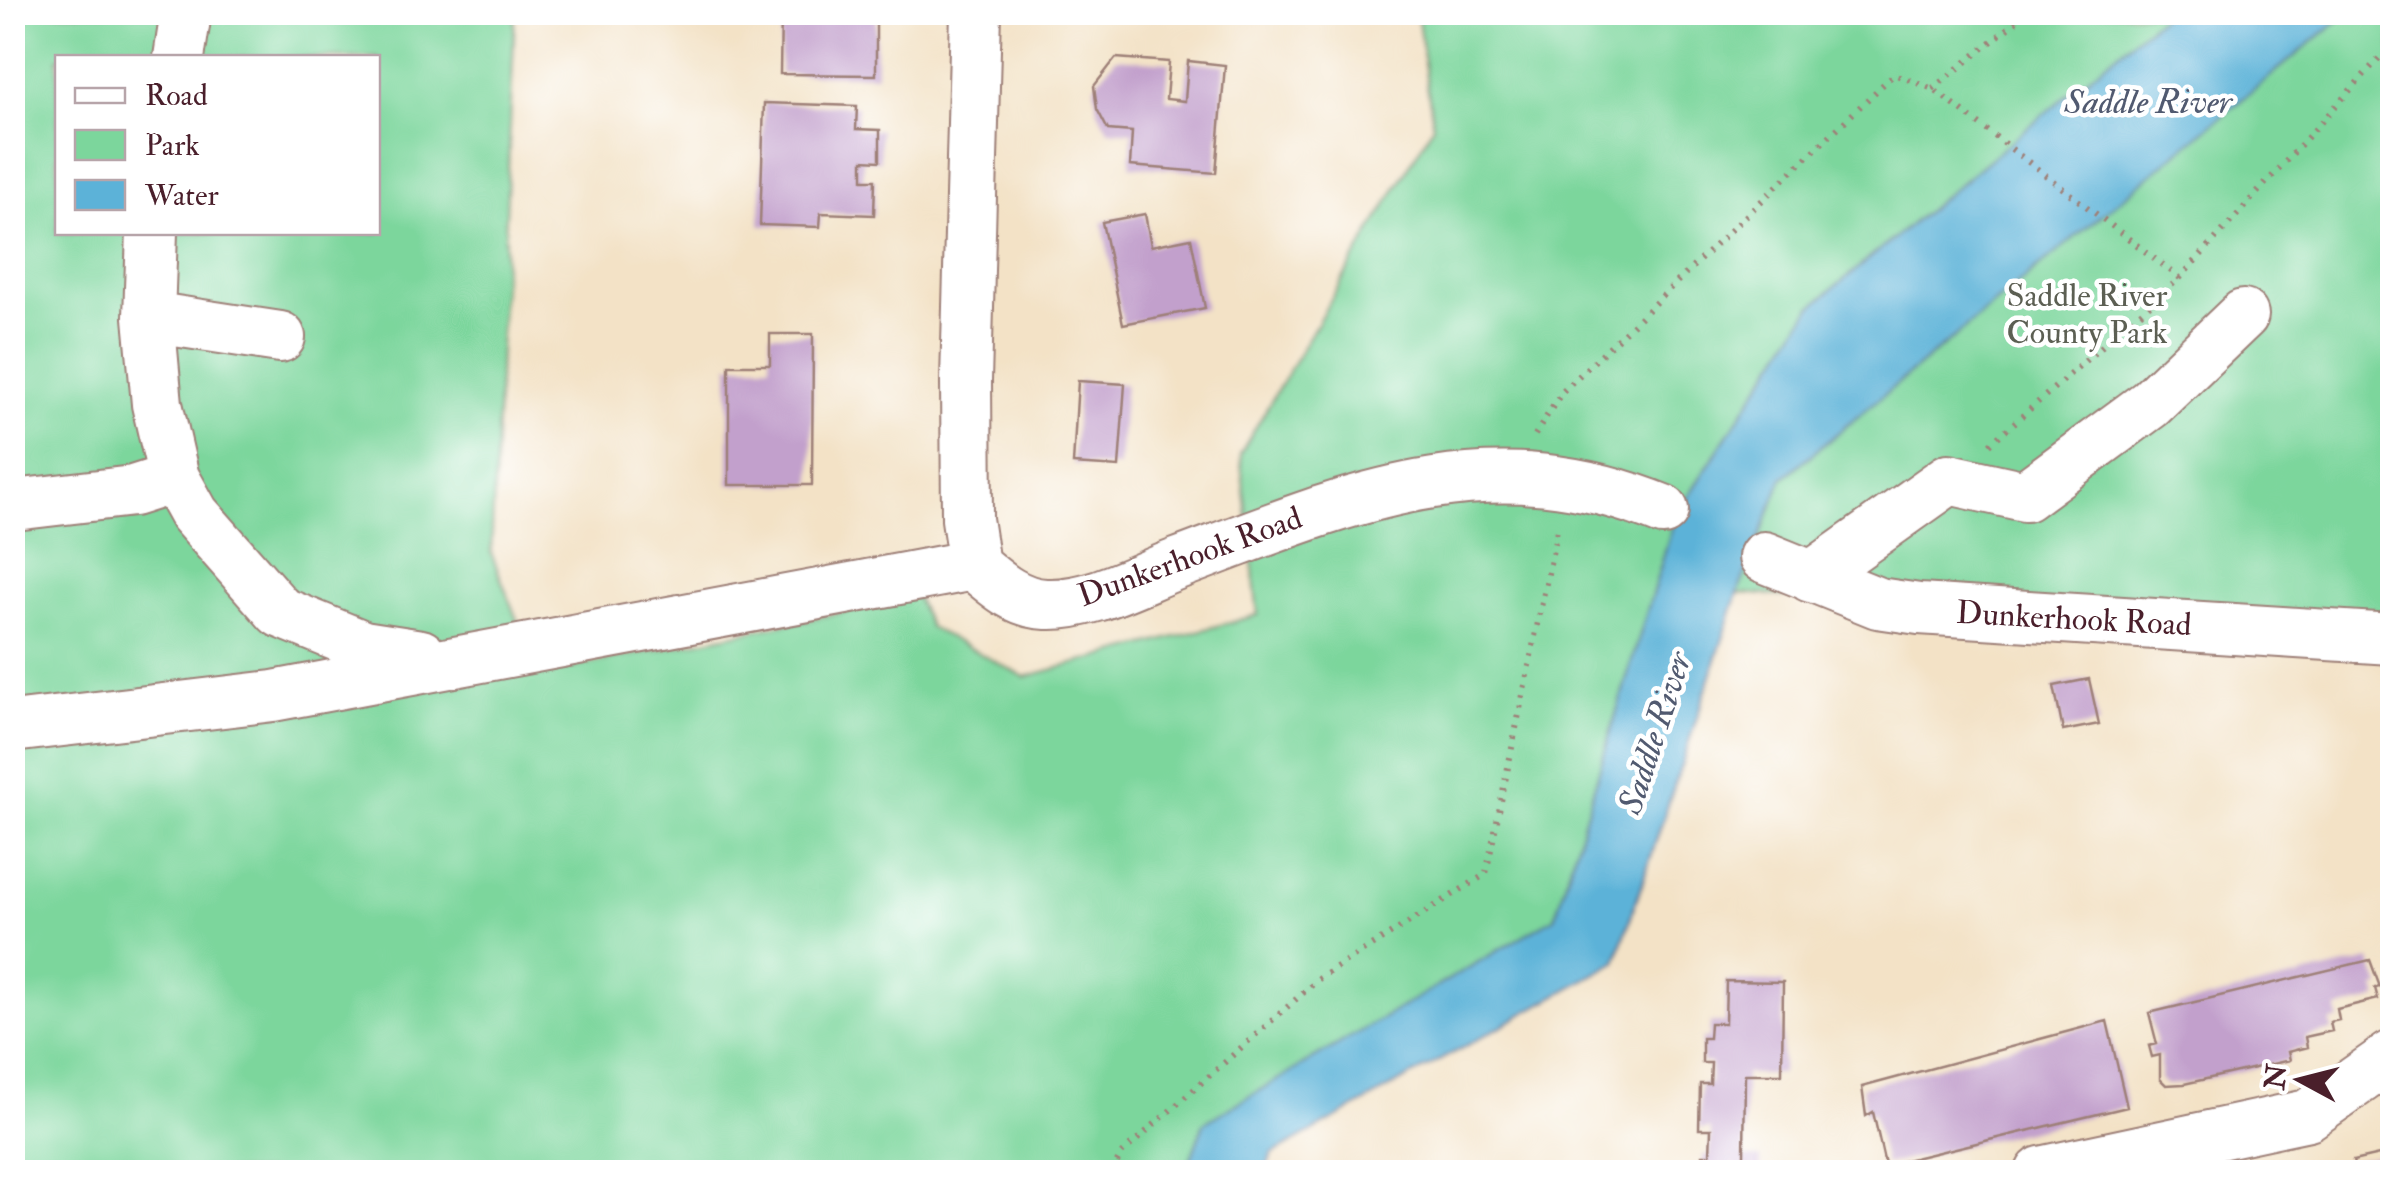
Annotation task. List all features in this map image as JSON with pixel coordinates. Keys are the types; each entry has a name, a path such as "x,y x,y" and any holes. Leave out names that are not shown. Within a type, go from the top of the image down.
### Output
{"street":[{"path":"179,55 186,12"},
{"path":"12,727 273,696 974,566 967,519 966,380 976,12"},
{"path":"152,235 149,317 158,404 174,478 214,541 280,612 364,646 456,660"},
{"path":"1811,577 1949,480 2025,496 2150,404 2243,314"},
{"path":"149,317 280,336"},
{"path":"13,495 109,462"},
{"path":"13,495 133,491 174,478"},
{"name":"Dunkerhook Road","path":"974,566 1025,602 1079,601 1340,503 1453,479 1567,480 1617,492 1663,510"},
{"name":"Dunkerhook Road","path":"1764,558 1878,604 2392,639"},
{"path":"2041,1172 2308,1115 2392,1056"}],"path":[{"path":"1934,90 2028,12"},
{"path":"1949,480 2180,278 2392,44"},
{"path":"1507,478 1562,392 1894,74 1934,90 2180,278"},
{"path":"1112,1172 1122,1152 1320,978 1486,874 1567,480"}],"green space":[{"name":"Saddle River County Park","path":"12,13 515,13 491,553 538,674 916,597 929,627 1025,677 1258,615 1240,454 1433,126 1417,13 2392,13 2392,639 1738,593 1616,962 1272,1154 1265,1172 13,1172"}],"water":[{"name":"Saddle River","path":"2166,13 2347,13 1783,478 1738,593 1616,962 1272,1154 1265,1172 1186,1172 1204,1123 1555,917 1676,515 1811,307"}],"building":[{"path":"781,12 876,12 876,75 780,74"},
{"path":"1116,58 1169,62 1166,99 1185,101 1188,61 1225,65 1216,173 1130,166 1132,132 1108,130 1097,109 1094,86"},
{"path":"764,103 857,106 856,129 880,130 880,161 863,160 863,180 875,180 874,215 821,213 820,227 760,225"},
{"path":"1145,214 1151,246 1191,238 1205,308 1123,324 1102,222"},
{"path":"770,334 813,334 812,485 729,485 729,365 770,365"},
{"path":"1078,381 1125,384 1119,467 1073,464"},
{"path":"2089,679 2099,724 2063,731 2054,686"},
{"path":"2370,960 2380,987 2375,988 2378,999 2337,1009 2339,1020 2330,1022 2332,1031 2305,1037 2307,1047 2288,1052 2290,1060 2184,1084 2166,1085 2160,1079 2160,1055 2152,1057 2149,1046 2157,1044 2149,1013"},
{"path":"1726,981 1783,982 1782,1074 1745,1074 1744,1157 1761,1158 1761,1172 1703,1172 1703,1155 1710,1155 1711,1129 1699,1129 1700,1084 1710,1084 1711,1063 1702,1063 1702,1038 1709,1038 1710,1023 1725,1023"},
{"path":"2107,1021 2127,1107 1885,1165 1873,1112 1866,1116 1862,1087"},
{"path":"2392,1152 2392,1172 2356,1172 2353,1161"}]}
